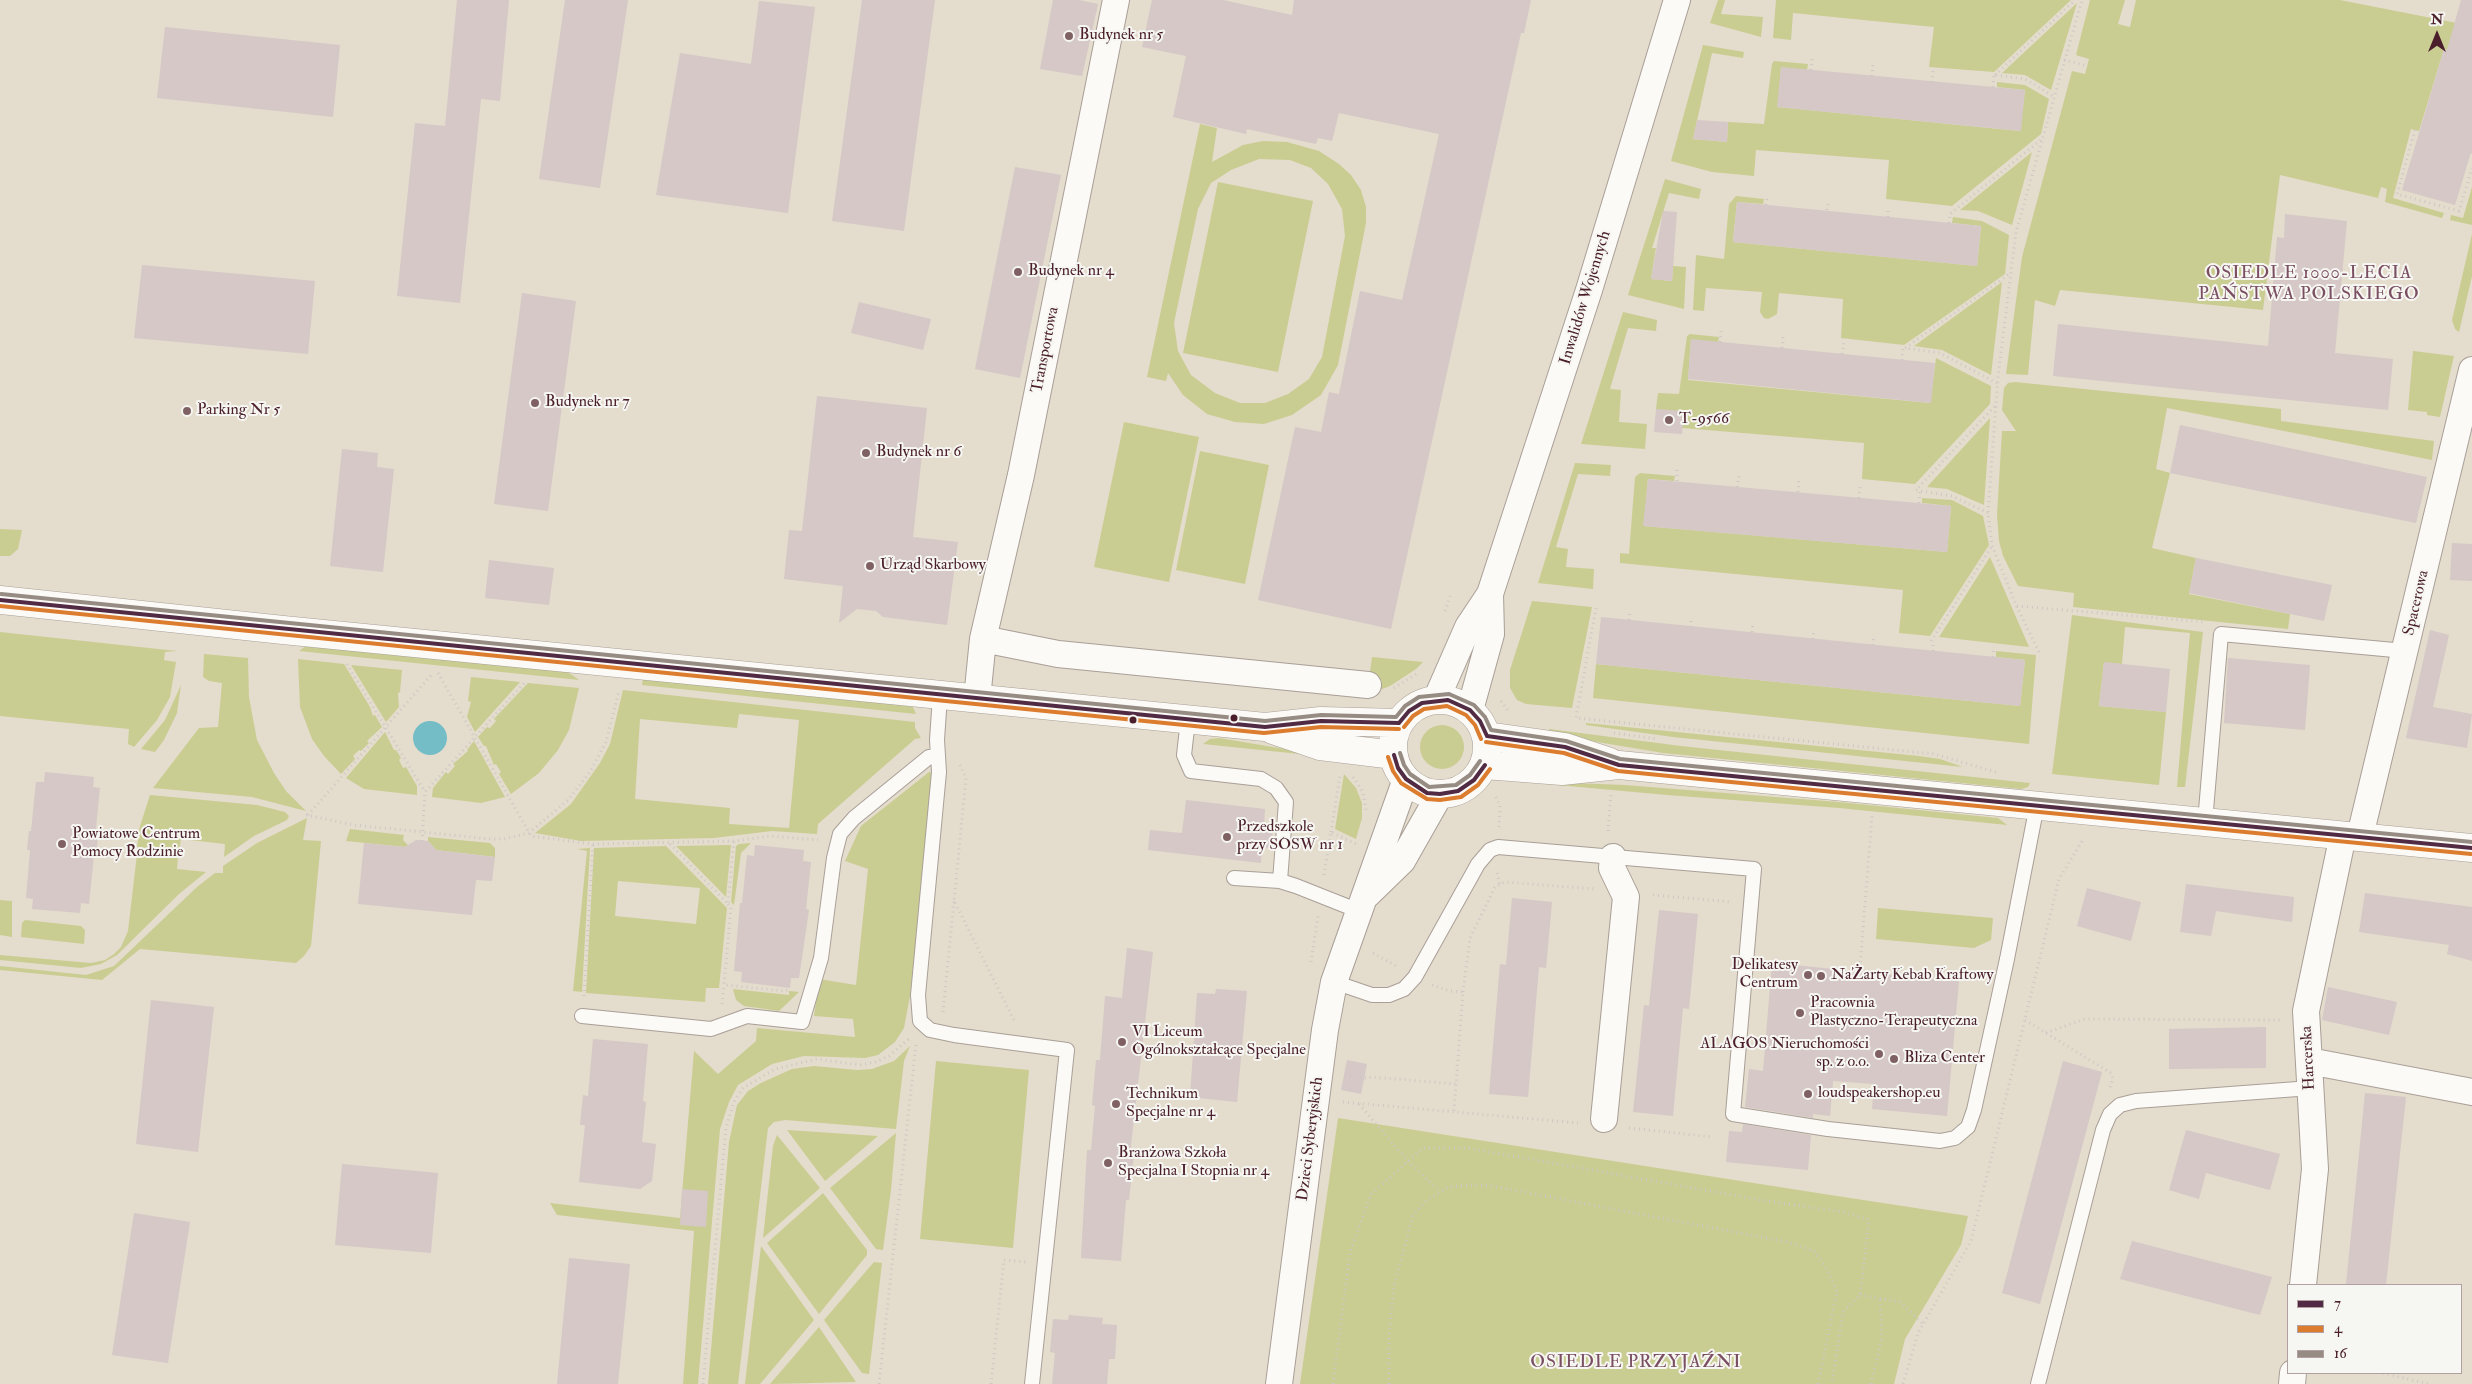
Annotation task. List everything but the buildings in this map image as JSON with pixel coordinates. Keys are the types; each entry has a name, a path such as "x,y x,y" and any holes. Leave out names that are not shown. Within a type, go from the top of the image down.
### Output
{"street":[{"name":"Transportowa","path":"977,699 983,640 1021,475 1116,0"},
{"name":"Inwalidów Wojennych","path":"1436,700 1468,627 1490,594 1589,290 1676,0"},
{"name":"Spacerowa","path":"2351,835 2405,651 2472,370"},
{"name":"Inwalidów Wojennych","path":"1470,710 1492,634 1490,594"},
{"path":"0,600 940,696 1265,727 1321,721 1400,723"},
{"path":"983,640 1058,654 1368,685"},
{"path":"1436,700 1448,700 1470,710 1480,721 1487,736 1488,751 1484,765 1474,780 1458,791 1440,794 1427,793 1406,779 1398,768 1394,755 1394,738 1400,723 1409,711 1422,703 1436,700"},
{"path":"1265,727 1320,746 1394,755"},
{"path":"1487,736 1565,747 1619,765"},
{"path":"1484,765 1562,772 1619,765 2472,848"},
{"name":"Dzieci Syberyjskich","path":"1279,1384 1325,1030 1334,982 1406,779"},
{"name":"Dzieci Syberyjskich","path":"1361,905 1402,861 1440,794"},
{"name":"Harcerska","path":"2303,1284 2315,1169 2306,1011 2351,835"},
{"path":"1603,1124 1626,897 1612,868 1613,857"},
{"path":"2310,1061 2472,1092"}],"lane":[{"path":"2205,822 2221,634 2405,651"},
{"path":"940,696 939,772 918,995 920,1021 930,1030 1067,1050 1032,1384"},
{"path":"1188,720 1184,755 1191,771 1261,778 1276,788 1286,802 1280,881"},
{"path":"582,1016 711,1029 747,1016 802,1022 821,958 834,858 840,834 854,818 929,757 938,756"},
{"path":"1334,982 1372,995 1389,995 1404,989 1415,977 1478,864 1490,850 1498,847 1754,869 1733,1114 1865,1133 1940,1141 1955,1138 1968,1127 1974,1110 2036,806"},
{"path":"1234,878 1280,881 1361,905"},
{"path":"2038,1384 2103,1130 2110,1114 2120,1105 2136,1101 2311,1088"}],"path":[{"path":"2053,96 2025,79 1995,75 2075,0"},
{"path":"2039,652 2016,606 1992,546 1988,513 1995,406 2009,274 2016,232 2053,96 2082,0"},
{"path":"1811,70 1812,59"},
{"path":"2064,60 2087,66"},
{"path":"1872,76 1873,64"},
{"path":"1932,82 1933,70"},
{"path":"1993,87 1994,75"},
{"path":"2415,130 2397,194 2459,211 2472,168"},
{"path":"1949,223 1950,214 2043,138"},
{"path":"1766,205 1767,197"},
{"path":"1827,210 1828,202"},
{"path":"1888,208 1888,217"},
{"path":"1997,383 1940,354 1905,348 2009,274"},
{"path":"1720,342 1721,331"},
{"path":"1782,348 1783,337"},
{"path":"1842,354 1844,342"},
{"path":"1902,360 1903,348"},
{"path":"1988,513 1952,496 1916,490 1995,406"},
{"path":"1677,470 1677,482"},
{"path":"1738,475 1738,487"},
{"path":"1798,492 1799,480"},
{"path":"1859,498 1860,485"},
{"path":"1919,503 1920,491"},
{"path":"1933,650 1932,641 1992,546"},
{"path":"2016,606 2205,622 2221,634"},
{"path":"1596,608 1576,718 1934,754 2004,775"},
{"path":"1629,620 1630,611"},
{"path":"1691,617 1691,627"},
{"path":"1752,632 1753,623"},
{"path":"1813,639 1814,629"},
{"path":"1873,645 1874,635"},
{"path":"1993,657 1994,647"},
{"path":"354,661 346,660 425,792"},
{"path":"427,669 445,671"},
{"path":"436,670 307,815 354,825 504,839 529,833 573,795 599,757 610,726 620,686 617,685"},
{"path":"436,670 531,836 593,844 734,841 771,836 820,840"},
{"path":"422,841 421,832 425,792 528,679"},
{"path":"941,1032 966,778 958,761"},
{"path":"1348,772 1363,792 1366,816"},
{"path":"1331,832 1341,774"},
{"path":"1860,966 1872,816"},
{"path":"819,850 821,834"},
{"path":"1903,1384 1913,1344 1971,1241 2059,879 2084,838"},
{"path":"1358,845 1360,839"},
{"path":"728,904 734,841"},
{"path":"670,843 731,908 724,985 785,991 793,988"},
{"path":"582,1016 593,844"},
{"path":"1454,1111 1463,992 1470,938 1495,887 1505,882 1752,904"},
{"path":"954,901 1026,1044"},
{"path":"1372,952 1415,977 1450,991 1463,992"},
{"path":"2046,1033 2085,1019 2285,1020"},
{"path":"703,1384 726,1127 734,1102 744,1088 775,1068 817,1059 860,1064 876,1062 889,1056 911,1037 917,1036 879,1384"},
{"path":"1338,1073 1364,1078 1372,1077 1456,1084"},
{"path":"1334,1102 1603,1124 1713,1136"},
{"path":"1358,1103 1408,1161 1440,1192"},
{"path":"1333,1384 1350,1252 1371,1194 1422,1148 1467,1148 1761,1200 1843,1212 1869,1220 1860,1295 1843,1312 1832,1384"},
{"path":"1389,1384 1389,1334 1394,1286 1413,1215 1427,1200 1448,1187 1464,1186 1492,1186 1787,1242 1814,1251 1828,1271 1837,1290 1818,1384"},
{"path":"991,1384 1004,1260 1044,1263"},
{"path":"1860,1295 1900,1302 1923,1324"},
{"path":"1871,1384 1882,1337 1880,1298"},
{"path":"2387,1374 2429,1384"}],"green space":[{"path":"1718,0 1725,0 1721,14 1763,17 1761,37 1710,23"},
{"path":"1776,0 2071,0 1994,72 1929,67 1934,27 1793,13 1791,40 1773,38"},
{"path":"2090,0 2125,0 2118,24 2130,27 2136,0 2340,0 2472,26 2472,57 2444,49 2419,131 2411,129 2393,198 2444,213 2442,218 2385,202 2387,189 2381,187 2378,198 2280,175 2263,310 2060,290 2055,306 2035,300 2028,375 2006,374 2022,257 2072,71 2085,74 2089,59 2076,55"},
{"path":"2077,3 2051,90 2025,75 2002,73"},
{"path":"1703,45 1744,52 1743,58 1712,53 1693,139 1727,142 1728,122 1764,124 1772,64 1774,61 1808,64 1807,70 1781,68 1778,107 2020,131 2025,90 1997,87 1997,82 2025,85 2049,99 2041,134 1952,206 1886,199 1889,160 1756,150 1754,176 1712,172 1671,161"},
{"path":"1200,124 1217,128 1212,162 1243,145 1263,141 1287,142 1319,151 1339,164 1351,175 1361,190 1366,207 1366,223 1338,365 1321,395 1292,415 1264,424 1235,422 1207,414 1183,395 1168,373 1166,381 1147,377","holes":["1259,159 1290,160 1311,168 1328,184 1342,209 1345,236 1322,357 1309,379 1288,394 1265,403 1240,403 1215,393 1191,375 1178,351 1174,323 1198,209 1211,183 1231,170"]},
{"path":"2032,152 2012,225 1978,211 1960,210"},
{"path":"1665,179 1701,189 1699,199 1669,193 1652,248 1656,248 1651,279 1672,281 1673,266 1686,267 1684,309 1628,295"},
{"path":"1218,182 1313,201 1278,372 1183,353"},
{"path":"2472,187 2472,225 2450,220 2451,215 2463,218"},
{"path":"1736,196 1764,199 1763,204 1737,202 1733,242 1977,266 1981,226 1952,223 1953,217 1982,221 2009,235 2005,274 1904,345 1841,338 1843,299 1779,293 1777,314 1768,319 1764,318 1760,312 1762,292 1706,288 1704,311 1693,310 1696,255 1724,259 1729,204"},
{"path":"2472,234 2472,276 2459,332 2455,329 2452,320"},
{"path":"2002,282 1991,375 1942,350 1914,346"},
{"path":"1623,312 1657,320 1656,331 1628,328 1610,389 1621,390 1619,422 1647,424 1645,449 1581,444"},
{"path":"1690,334 1719,337 1718,342 1691,340 1688,380 1930,403 1936,358 1991,386 1990,404 1915,484 1862,479 1864,443 1682,428 1656,409 1658,393 1679,394 1687,336"},
{"path":"2413,351 2454,356 2440,417 2427,415 2427,412 2408,410"},
{"path":"2015,382 2281,409 2281,421 2434,441 2432,460 2167,408 2156,469 2170,473 2152,548 2196,558 2189,594 2290,614 2288,629 2073,607 2074,593 2018,586 2003,556 1999,541 1997,515 2002,431 2016,431 2002,410 2004,388 2008,383"},
{"path":"1990,418 1984,505 1947,489 1927,487"},
{"path":"1124,422 1199,437 1169,582 1094,567"},
{"path":"1200,451 1269,465 1245,584 1176,570"},
{"path":"1575,463 1611,465 1610,476 1578,474 1556,547 1568,549 1566,567 1594,569 1593,589 1538,583"},
{"path":"1640,473 1675,476 1674,481 1648,479 1644,526 1947,552 1951,506 1922,503 1922,498 1952,500 1983,516 1989,545 1930,636 1899,633 1903,590 1620,563 1620,553 1629,554 1635,477"},
{"path":"0,529 22,530 18,549 10,556 0,556"},
{"path":"1990,557 2029,647 1939,637"},
{"path":"1532,601 1592,607 1572,708 1526,704 1517,700 1510,688 1510,670"},
{"path":"2072,615 2203,632 2185,787 2177,787 2190,633 2125,627 2122,664 2104,663 2099,706 2166,712 2159,785 2052,774"},
{"path":"0,632 177,651 165,652 164,660 176,662 170,697 157,720 134,747 128,744 129,729 0,716"},
{"path":"307,645 568,672 579,680 299,651"},
{"path":"1996,651 2036,655 2029,744 1593,698 1596,664 2020,706 2025,660 1996,657"},
{"path":"204,654 248,658 249,697 257,740 274,773 286,791 306,811 252,797 153,788 199,728 218,727 222,683 209,681 203,677"},
{"path":"1372,657 1423,662 1416,669 1390,686 1367,695"},
{"path":"298,659 344,664 370,707 373,716 375,715 382,727 367,741 369,743 361,751 359,750 353,756 355,759 341,774 324,756 312,739 300,707"},
{"path":"351,665 402,670 400,692 398,693 399,707 386,722"},
{"path":"471,677 520,682 475,732 467,717 471,702 468,701"},
{"path":"643,678 894,704 913,707 916,714 642,685"},
{"path":"528,683 579,688 569,730 558,750 539,773 511,794 499,774 501,772 496,764 494,765 486,746 478,737 487,727 490,728 496,721 494,719"},
{"path":"181,685 177,713 164,740 155,752 141,749 165,720"},
{"path":"623,690 915,722 915,728 921,738 915,739 818,824 817,834 772,831 714,838 581,841 535,833 571,804 600,763 610,744","holes":["739,714 799,720 789,828 729,824 730,808 635,799 640,719 737,728"]},
{"path":"1586,723 1919,756 1940,759 1963,767 1673,737 1586,725"},
{"path":"1442,725 1454,729 1460,735 1464,747 1460,759 1454,765 1442,769 1430,765 1424,759 1420,747 1424,735 1430,729"},
{"path":"1549,729 1681,746 2030,783 2028,787 2021,789 1663,753 1549,734"},
{"path":"385,732 394,750 396,750 401,758 399,760 403,768 406,767 417,786 417,795 364,789 346,778"},
{"path":"1219,738 1309,753 1309,755 1203,744 1210,739"},
{"path":"474,741 505,797 481,803 432,797 433,788 446,772 448,774 455,766 453,764 468,751"},
{"path":"929,772 933,773 910,996 904,1028 895,1042 878,1055 865,1058 804,1056 772,1064 738,1085 729,1102 720,1129 698,1384 683,1384 694,1231 557,1215 550,1203 680,1218 694,1051 718,1074 756,1041 757,1028 855,1037 853,1019 814,1016 819,979 856,985 868,869 845,861 861,826"},
{"path":"1344,774 1356,788 1362,803 1362,818 1356,839 1335,829"},
{"path":"1544,782 1625,785 1839,802 1998,818 2007,825 1839,808 1546,784"},
{"path":"150,795 257,805 285,812 289,816 287,820 254,836 224,857 225,844 181,839 179,851 137,847 140,826"},
{"path":"307,818 303,840 321,841 311,946 296,963 140,949 102,980 0,970 0,966 86,975 114,966 197,887 215,873 223,873 223,866 257,843"},
{"path":"350,829 404,835 403,840 408,845 405,847 346,841"},
{"path":"428,837 490,843 495,848 495,857 436,850 428,841"},
{"path":"751,843 741,853 734,905 731,902 736,846"},
{"path":"731,845 726,897 676,846"},
{"path":"666,846 727,908 719,988 706,988 705,1002 586,993 594,848","holes":["618,881 700,888 696,924 615,916"]},
{"path":"590,848 582,992 573,991 587,851 577,849"},
{"path":"137,854 178,858 177,869 206,872 179,894 117,955 101,964 81,968 0,960 0,955 91,963 105,960 114,954 121,947 128,931"},
{"path":"0,900 12,901 12,937 0,935"},
{"path":"1878,908 1993,918 1991,940 1974,948 1876,939"},
{"path":"25,920 81,926 85,930 84,944 21,937 22,923"},
{"path":"733,989 789,995 789,991 799,992 779,1011 744,1006 736,1000"},
{"path":"910,1046 904,1061 896,1129 785,1120 774,1122 768,1128 738,1384 708,1384 729,1142 737,1105 748,1091 792,1069 814,1066 857,1070 872,1069 894,1061"},
{"path":"936,1061 1029,1070 1013,1248 920,1239"},
{"path":"1338,1118 1968,1216 1961,1245 1905,1339 1894,1384 1300,1384"},
{"path":"787,1130 878,1136 825,1181"},
{"path":"896,1133 883,1250 876,1249 830,1188"},
{"path":"777,1135 820,1188 763,1238 773,1146"},
{"path":"823,1193 867,1250 867,1255 819,1314 767,1243"},
{"path":"761,1246 814,1320 760,1384 745,1384"},
{"path":"874,1262 882,1263 869,1374 862,1373 824,1320"},
{"path":"819,1327 856,1382 770,1384"}],"water":[{"path":"430,721 437,722 442,726 446,731 446,745 442,750 437,754 430,755 423,754 418,750 414,745 413,738 414,731 418,726 423,722"}],"transit line":[{"name":"16","path":"1,594 1265,721 1321,715 1396,717 1405,706 1419,697 1449,694 1474,705 1485,717 1491,730 1566,741 1620,759 2472,842"},
{"name":"7","path":"0,600 1265,727 1321,721 1399,723"},
{"name":"4","path":"0,606 1264,733 1321,727 1399,729"},
{"name":"7","path":"1399,723 1409,711 1422,703 1448,700 1470,710 1480,721 1487,736"},
{"name":"4","path":"1404,727 1413,716 1424,709 1447,706 1466,715 1475,725 1481,739"},
{"name":"7","path":"1487,736 1565,747 1619,765 2472,848"},
{"name":"4","path":"1486,742 1564,753 1618,771 2471,854"},
{"name":"16","path":"1400,753 1404,765 1410,774 1429,787 1456,785 1470,775 1480,761"},
{"name":"7","path":"1394,755 1398,768 1406,779 1427,793 1440,794 1458,791 1474,780 1485,765"},
{"name":"4","path":"1388,757 1393,771 1401,783 1427,799 1440,800 1461,797 1478,785 1490,769"}],"place":[{"name":"Budynek nr 5","path":"1069,36"},
{"name":"Budynek nr 4","path":"1018,272"},
{"name":"Budynek nr 7","path":"535,403"},
{"name":"Parking Nr 5","path":"187,411"},
{"name":"T-9566","path":"1669,420"},
{"name":"Budynek nr 6","path":"866,453"},
{"name":"Urząd Skarbowy","path":"870,566"},
{"name":"Przedszkole przy SOSW nr 1","path":"1227,837"},
{"name":"Powiatowe Centrum Pomocy Rodzinie","path":"62,844"},
{"name":"Delikatesy Centrum","path":"1808,975"},
{"name":"NaŻarty Kebab Kraftowy","path":"1821,976"},
{"name":"Pracownia Plastyczno-Terapeutyczna","path":"1800,1013"},
{"name":"VI Liceum Ogólnokształcące Specjalne","path":"1122,1042"},
{"name":"ALAGOS Nieruchomości sp. z o.o.","path":"1879,1054"},
{"name":"Bliza Center","path":"1894,1059"},
{"name":"loudspeakershop.eu","path":"1808,1094"},
{"name":"Technikum Specjalne nr 4","path":"1116,1104"},
{"name":"Branżowa Szkoła Specjalna I Stopnia nr 4","path":"1108,1163"}],"district":[{"name":"OSIEDLE 1000-LECIA PAŃSTWA POLSKIEGO","path":"2309,284"},
{"name":"OSIEDLE PRZYJAŹNI","path":"1636,1363"}]}
